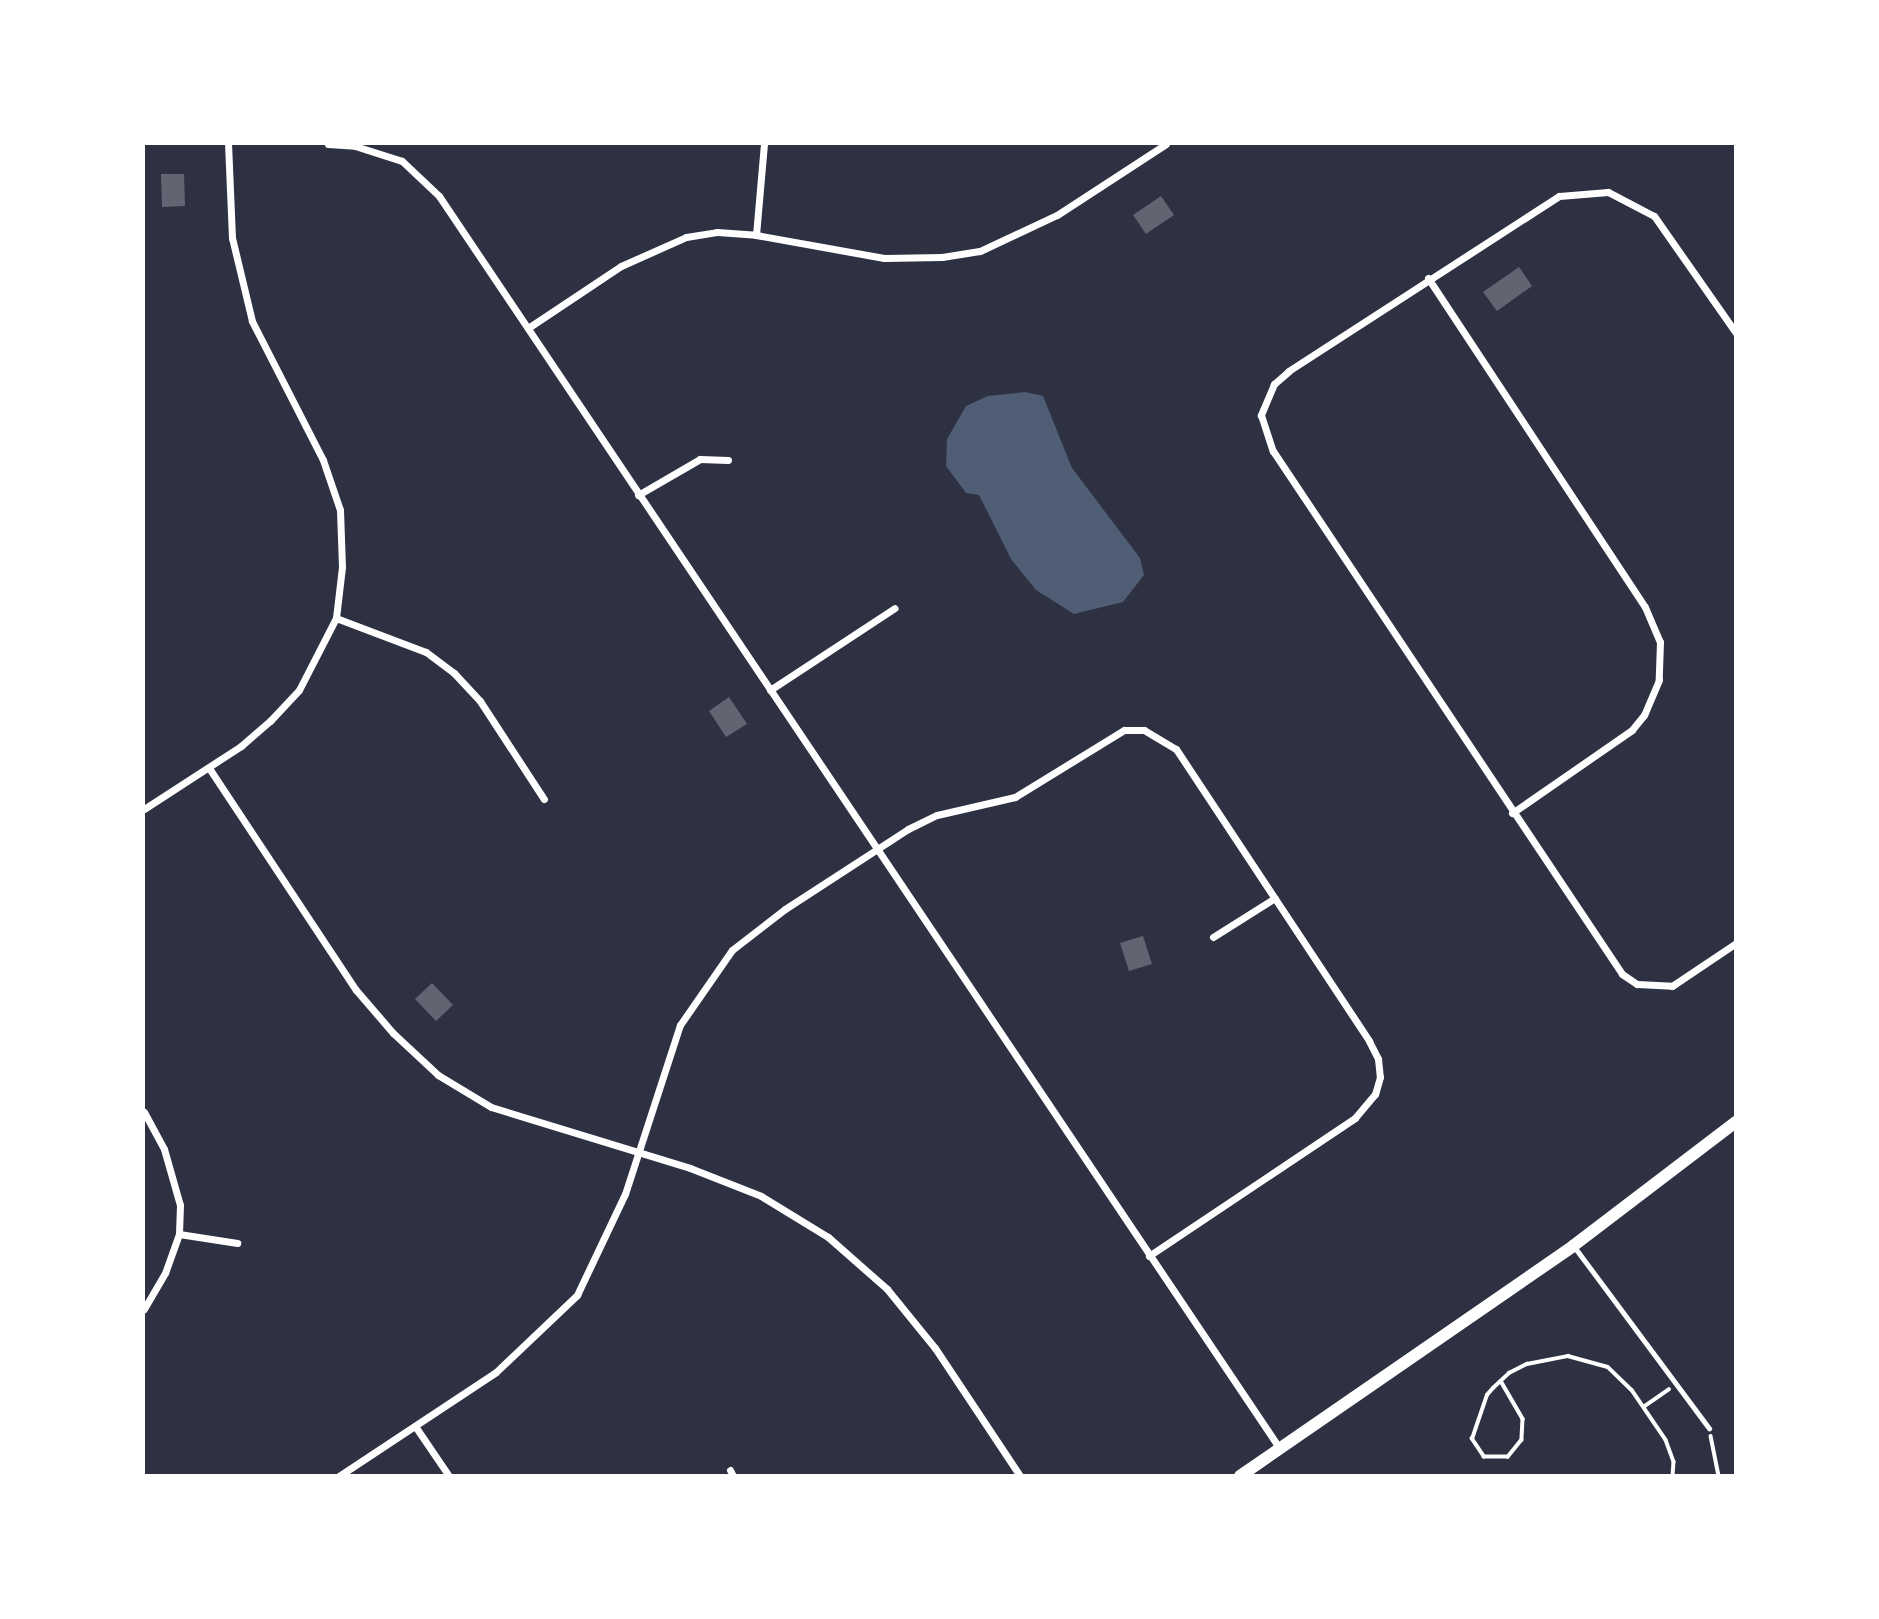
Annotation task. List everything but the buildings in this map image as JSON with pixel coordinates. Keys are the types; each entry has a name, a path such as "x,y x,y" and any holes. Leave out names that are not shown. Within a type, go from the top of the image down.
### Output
{"street":[{"path":"144,809 209,768 270,720 299,690 337,618 342,567 340,510 323,460 252,321 232,238 228,144"},
{"path":"328,144 355,146 402,161 439,196 1280,1449"},
{"path":"756,235 764,144"},
{"path":"528,327 655,247 717,232 756,235 884,258 942,257 980,251 1057,215 1166,144"},
{"path":"1735,333 1671,235 1633,201 1608,192 1559,196 1428,278 1289,371 1265,402 1263,428 1272,452 1622,974 1637,984 1672,986 1704,967 1735,943"},
{"path":"1428,278 1645,607 1660,642 1659,680 1644,715 1632,730 1512,813"},
{"path":"638,495 700,459 728,460"},
{"path":"770,690 895,608"},
{"path":"337,618 426,652 454,673 480,701 544,799"},
{"path":"340,1475 496,1372 577,1295 625,1194 680,1025 706,983 733,950 769,919 923,820 1015,797 1112,736 1144,730 1176,750 1275,898 1369,1041 1378,1059 1379,1086 1355,1118 1149,1256"},
{"path":"209,768 356,990 393,1033 438,1075 491,1107 638,1155 690,1168 761,1196 828,1237 860,1262 935,1348 1020,1475"},
{"path":"1213,937 1275,898"},
{"path":"144,1112 174,1175 180,1205 179,1234 165,1273 144,1309"},
{"path":"1240,1475 1573,1246 1735,1122"},
{"path":"179,1234 237,1243"},
{"path":"415,1426 449,1475"}],"lane":[{"path":"1573,1246 1709,1428"}],"path":[{"path":"1501,1381 1523,1419 1522,1440 1513,1455 1489,1459 1474,1446 1473,1432 1482,1404 1501,1381 1539,1359 1568,1356 1608,1367 1645,1406 1672,1451 1673,1475"},
{"path":"1645,1406 1676,1384"},
{"path":"1709,1428 1719,1475"}],"water":[{"path":"1025,392 1043,396 1072,468 1140,558 1144,575 1123,602 1074,614 1036,590 1011,559 979,495 966,493 946,466 947,439 966,406 988,396"}]}
